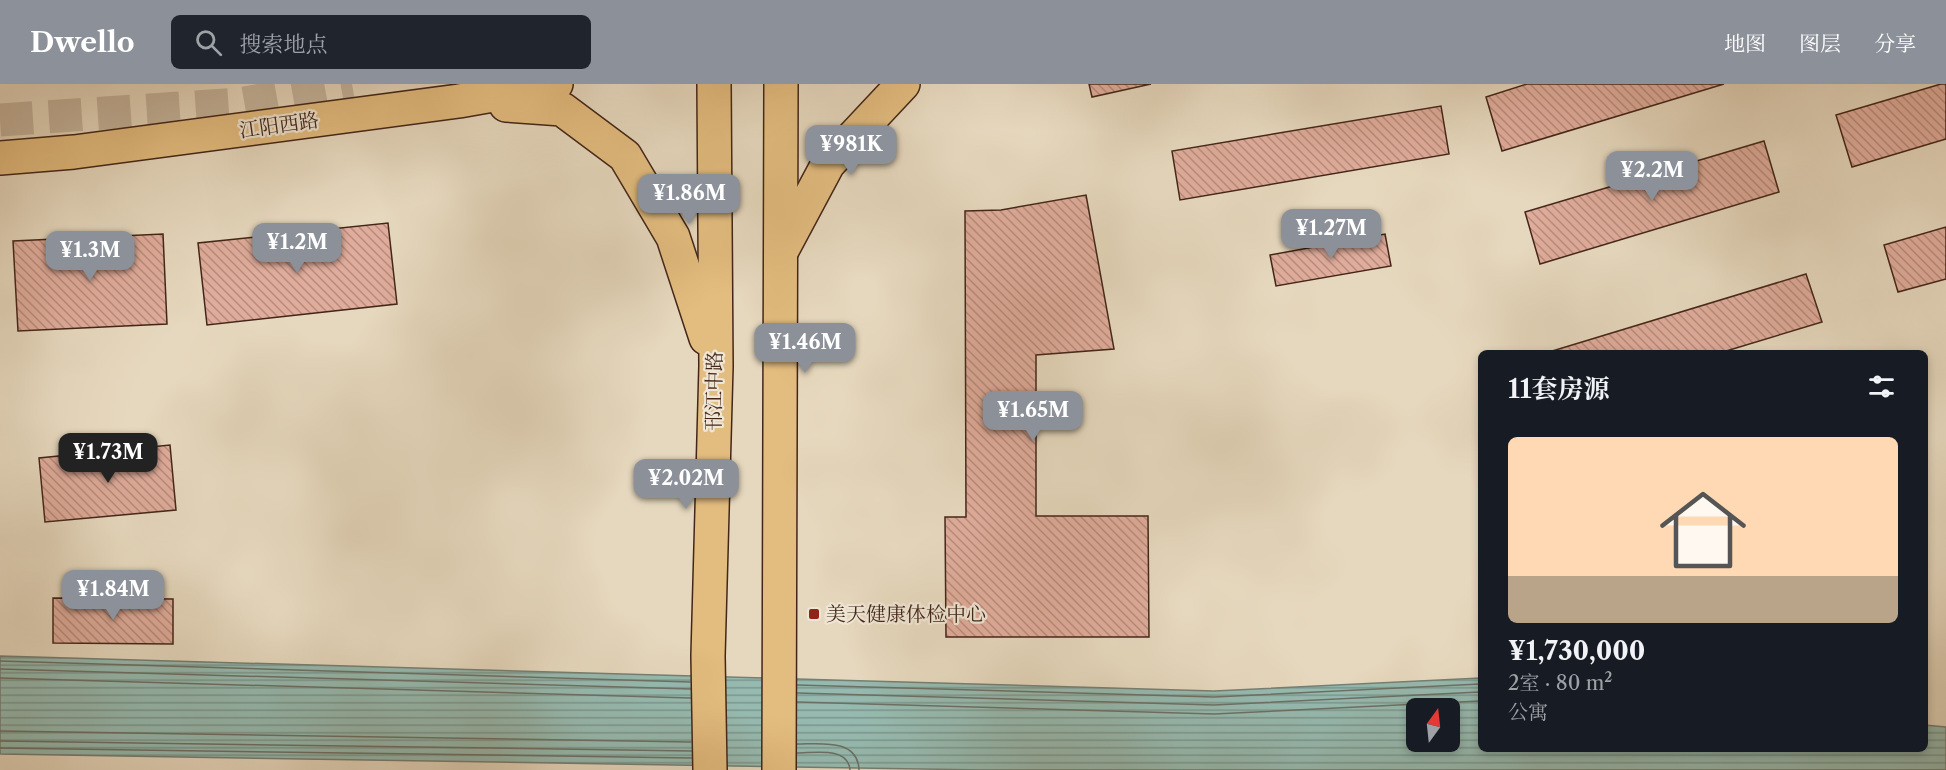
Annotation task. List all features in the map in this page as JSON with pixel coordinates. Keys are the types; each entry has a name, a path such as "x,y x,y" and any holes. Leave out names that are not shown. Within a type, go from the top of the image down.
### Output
{"main road":[{"name":"江阳西路","path":"0,158 74,152 459,101 556,84"},
{"name":"邗江中路","path":"710,770 708,656 716,366 714,84"},
{"path":"779,770 781,84"},
{"path":"780,254 828,164 903,84"},
{"path":"459,101 562,109 625,156 673,237 716,366"}],"water":[{"path":"0,656 1214,691 1478,678 1478,752 1928,752 1928,725 1946,727 1946,770 984,770 0,754"}],"building":[{"path":"1089,84 1151,84 1092,97"},
{"path":"1527,84 1724,84 1502,151 1486,97"},
{"path":"1946,84 1946,139 1852,167 1836,115"},
{"path":"1441,106 1449,154 1180,200 1172,151"},
{"path":"1764,141 1779,192 1540,264 1525,212"},
{"path":"1086,195 1114,349 1036,355 1036,516 1148,516 1149,637 946,637 945,517 966,517 965,211 1001,210"},
{"path":"388,223 397,304 207,325 198,243"},
{"path":"1946,227 1946,279 1898,292 1884,245"},
{"path":"163,234 167,324 18,331 13,241"},
{"path":"1385,234 1391,266 1276,286 1270,255"},
{"path":"1806,274 1822,322 1730,350 1556,350"},
{"path":"170,445 176,510 45,522 39,458"},
{"path":"53,598 173,599 173,644 53,643"}],"tunnel":[{"path":"0,120 239,104 352,84"}],"place":[{"name":"美天健康体检中心","path":"814,614"}]}
